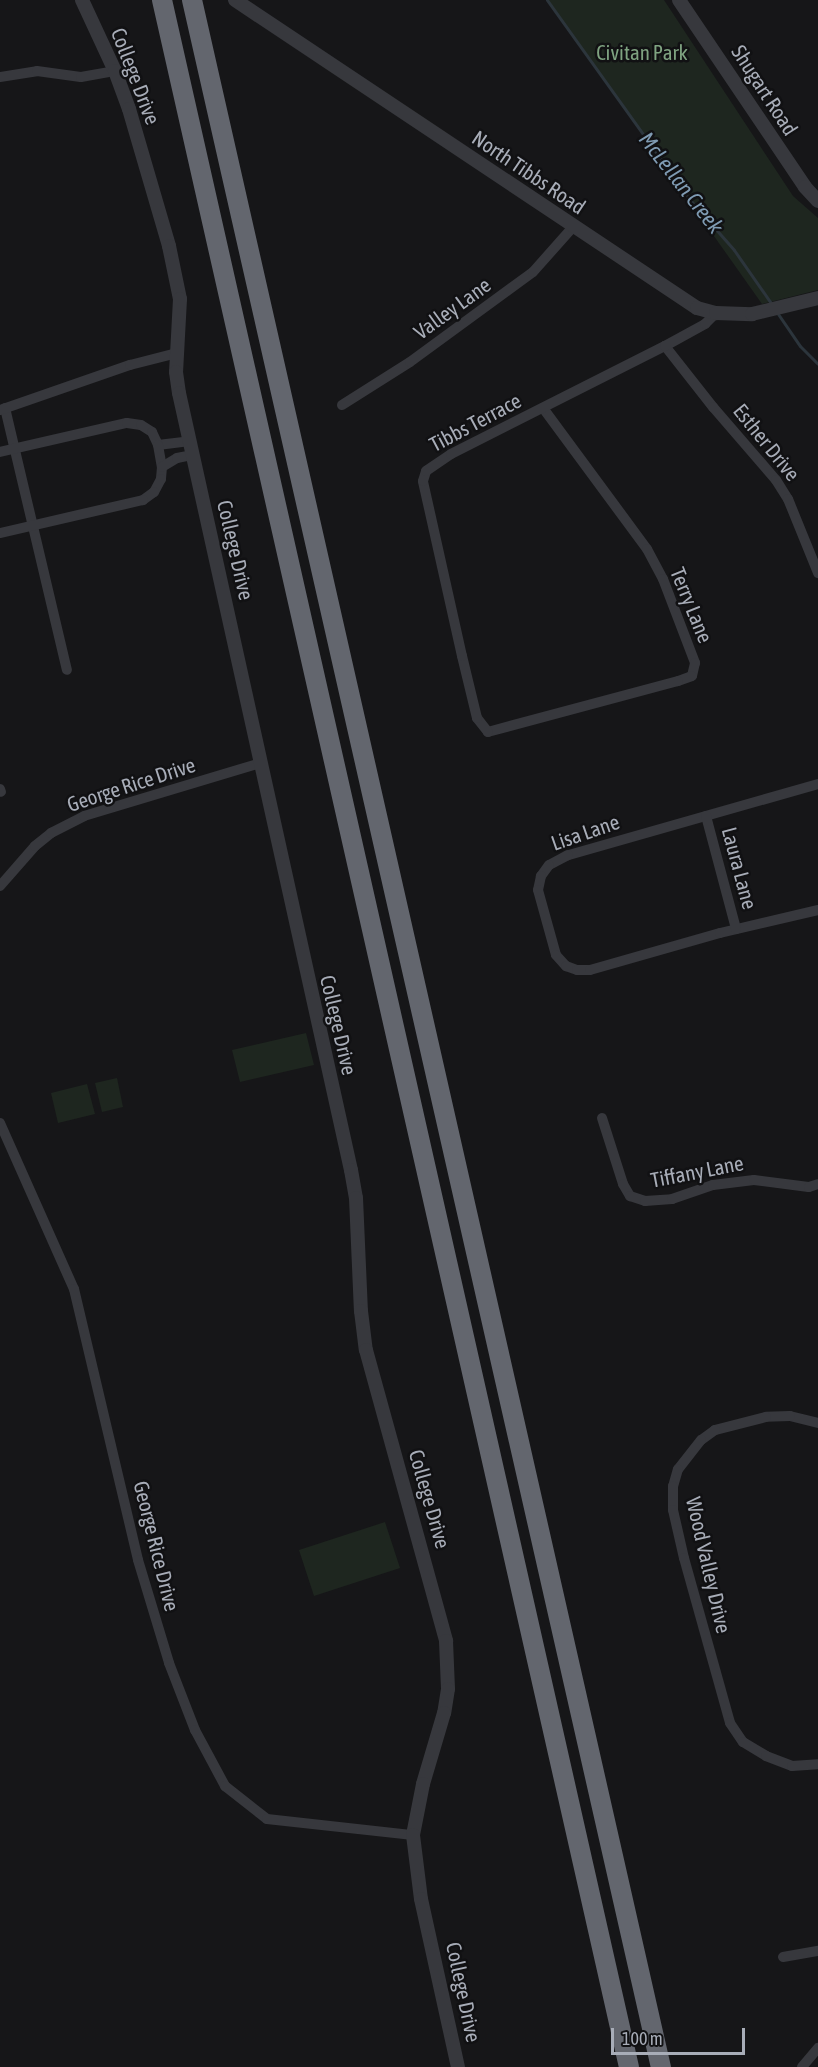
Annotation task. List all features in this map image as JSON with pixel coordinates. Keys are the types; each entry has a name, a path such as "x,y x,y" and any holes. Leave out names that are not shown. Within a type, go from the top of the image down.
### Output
{"highway":[{"path":"162,0 629,2067"},
{"path":"192,0 661,2067"}],"street":[{"name":"College Drive","path":"82,0 115,71 169,246 180,299 177,353 179,393 352,1179 366,1350 446,1641 448,1689 444,1713 423,1784 413,1835 421,1899 458,2067"},
{"name":"North Tibbs Road","path":"235,0 697,308 716,313 752,314 818,297"},
{"name":"Shugart Road","path":"679,0 805,187 818,201"},
{"path":"0,77 37,71 81,77 115,71"},
{"name":"Valley Lane","path":"342,405 410,362 533,272 573,227"},
{"name":"Tibbs Terrace","path":"488,732 477,718 423,481 426,471 435,464 665,346 705,324 716,313"},
{"name":"Esther Drive","path":"665,346 712,407 776,480 788,498 818,573"},
{"path":"67,670 15,449 3,409 130,365 177,353"},
{"name":"Terry Lane","path":"488,732 692,676 695,663 663,579 646,549 543,408"},
{"path":"0,452 127,423 141,425 152,432 158,444 162,466 161,479 154,492 143,500 0,533"},
{"path":"158,444 191,448"},
{"path":"162,466 191,448"},
{"name":"George Rice Drive","path":"0,886 35,846 51,833 84,816 261,764"},
{"name":"Lisa Lane","path":"818,784 568,855 549,865 541,876 538,890 549,937 556,954 566,966 590,970 736,929 818,910"},
{"name":"Laura Lane","path":"706,816 736,929"},
{"name":"Tiffany Lane","path":"602,1118 623,1184 630,1196 645,1201 672,1199 713,1185 754,1180 809,1187 818,1184"},
{"name":"George Rice Drive","path":"0,1123 74,1289 87,1334 138,1560 169,1663 195,1730 225,1786 267,1819 413,1835"},
{"name":"Wood Valley Drive","path":"818,1423 790,1416 774,1417 715,1430 701,1440 678,1470 673,1486 673,1510 720,1695 730,1723 743,1742 766,1756 792,1766 818,1764"},
{"path":"783,1957 818,1951"},
{"path":"802,2067 818,2048"}],"green space":[{"name":"Civitan Park","path":"547,0 664,0 793,196 818,218 818,290 762,304"},
{"path":"306,1033 314,1065 240,1082 232,1050"},
{"path":"117,1078 123,1107 102,1112 95,1083"},
{"path":"87,1084 95,1114 58,1123 51,1093"},
{"path":"385,1522 400,1568 314,1596 299,1550"}],"waterway":[{"name":"McLellan Creek","path":"547,0 691,201 734,250 773,306"},
{"name":"McLellan Creek","path":"776,311 800,346 818,364"}]}
